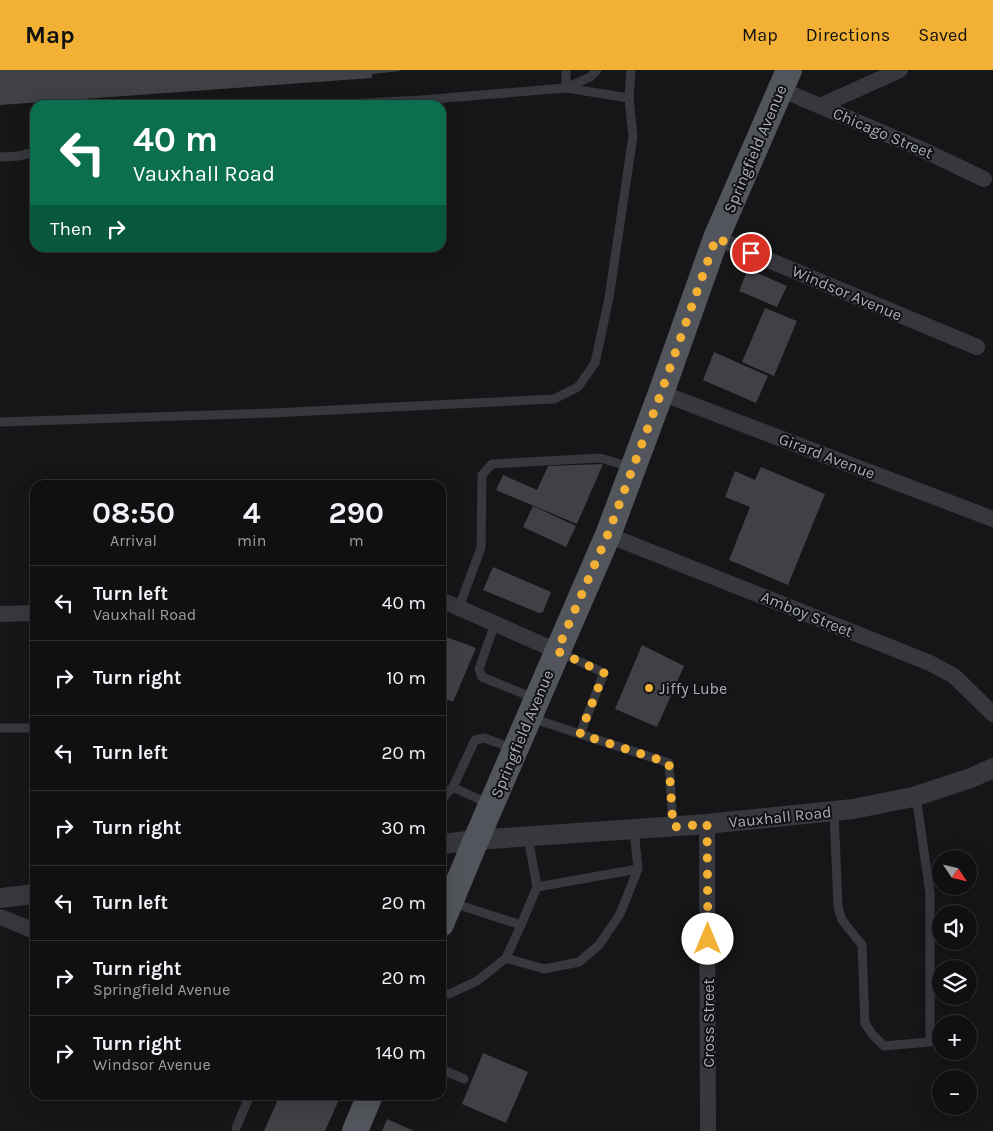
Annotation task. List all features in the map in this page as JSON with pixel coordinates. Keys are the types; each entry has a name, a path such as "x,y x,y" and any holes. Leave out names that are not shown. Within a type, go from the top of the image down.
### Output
{"main road":[{"name":"Springfield Avenue","path":"446,913 608,534 716,238 785,79"},
{"path":"355,1131 368,1100"}],"street":[{"path":"820,106 900,70"},
{"name":"Chicago Street","path":"785,79 820,106 921,149 984,179"},
{"name":"Windsor Avenue","path":"716,238 977,347"},
{"name":"Girard Avenue","path":"661,393 993,519"},
{"name":"Amboy Street","path":"608,534 930,663 954,676 993,714"},
{"path":"446,602 557,651"},
{"path":"0,614 30,613"},
{"name":"Vauxhall Road","path":"446,843 673,827 853,809 916,796 971,778 993,768"},
{"name":"Cross Street","path":"707,824 708,1131"},
{"path":"0,898 30,895"},
{"path":"0,917 30,929"}],"lane":[{"path":"566,70 566,88"},
{"path":"566,88 590,77 597,70"},
{"path":"0,422 272,413 554,399 578,387 595,363 610,298 633,136 629,98 631,70"},
{"path":"421,100 566,88 629,98"},
{"path":"0,157 30,153"},
{"path":"459,607 481,548 482,475 492,464 600,458 633,468"},
{"path":"495,623 479,669 482,677 580,734 669,763 673,827"},
{"path":"557,651 604,673 580,734"},
{"path":"0,728 30,728"},
{"path":"446,795 453,787 475,740 484,738 515,749"},
{"path":"453,787 491,805"},
{"path":"834,811 838,907 842,920 862,946 865,1023 872,1034 884,1046 930,1042 930,893 916,796"},
{"path":"506,958 544,969 579,962 598,945 620,914 638,869 634,830"},
{"path":"446,994 477,981 506,958 537,886 528,837"},
{"path":"537,886 638,869"},
{"path":"446,913 521,925"},
{"path":"446,1071 464,1079"},
{"path":"236,1128 248,1100"}],"building":[{"path":"0,70 400,70 372,74 372,78 69,100 30,100 30,103 0,105"},
{"path":"748,269 787,286 777,307 739,291"},
{"path":"765,308 797,321 774,376 742,362"},
{"path":"714,352 768,376 756,403 703,380"},
{"path":"603,464 577,524 496,490 503,475 537,490 548,466"},
{"path":"761,467 825,494 788,585 729,560 750,507 725,497 735,471 755,480"},
{"path":"533,506 576,526 566,547 523,527"},
{"path":"493,567 551,592 543,612 539,613 483,590"},
{"path":"446,637 476,648 453,702 446,699"},
{"name":"Jiffy Lube","path":"642,645 684,666 657,727 615,709"},
{"path":"483,1053 528,1072 506,1123 462,1104"},
{"path":"278,1100 339,1100 325,1131 264,1131"},
{"path":"387,1119 414,1131 382,1131"}],"place":[{"name":"Jiffy Lube","path":"649,688"}],"route":[{"path":"708,939 707,824 673,827 669,763 580,734 604,673 557,651 608,534 716,238 751,253"}]}
